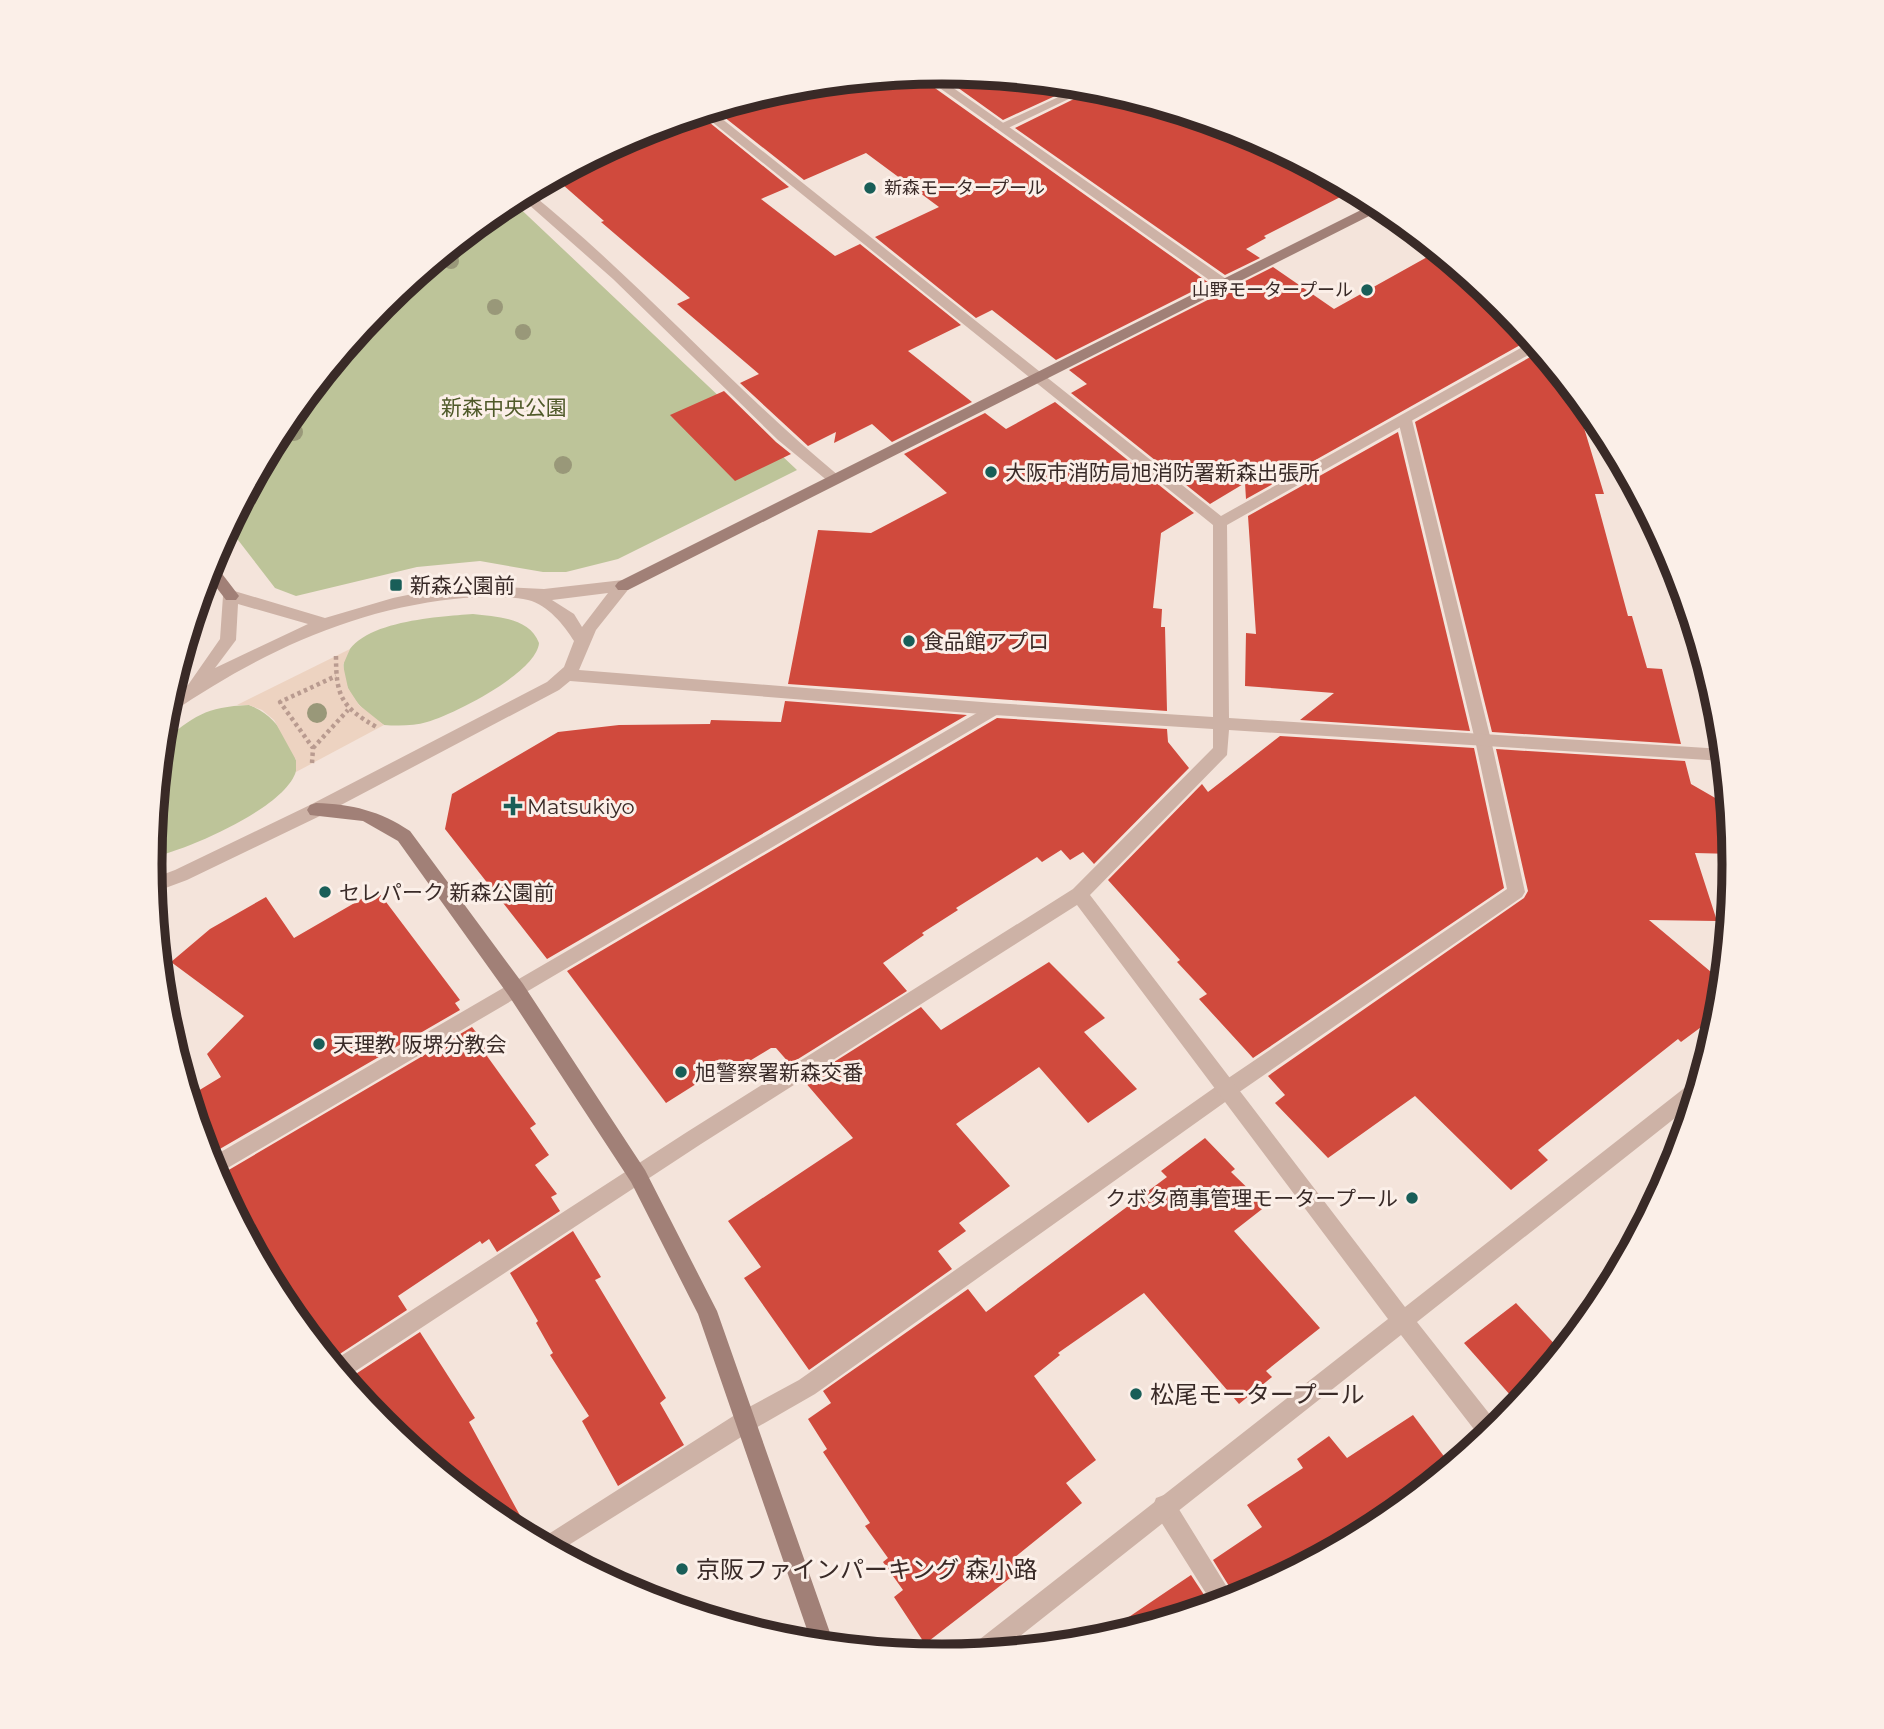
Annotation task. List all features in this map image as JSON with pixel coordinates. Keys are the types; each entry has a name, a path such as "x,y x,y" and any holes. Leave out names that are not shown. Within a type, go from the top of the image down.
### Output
{"street":[{"path":"939,84 1224,284"},
{"path":"1000,127 1070,95"},
{"path":"714,118 1220,523"},
{"path":"532,201 618,276 783,437 834,480"},
{"path":"179,698 324,623 377,607 426,597 502,592 533,595 623,586 1368,211"},
{"path":"1220,523 1528,349"},
{"path":"554,1541 746,1421 807,1387 1228,1089 1516,892 1483,740 1405,420"},
{"path":"344,1366 1079,894 1221,750 1223,723 1220,523"},
{"path":"217,577 231,596 324,623"},
{"path":"570,675 582,641 591,625 623,586"},
{"path":"533,595 568,618 582,641"},
{"path":"185,694 213,663 228,640 231,596"},
{"path":"162,883 316,810 570,675 994,709 1715,754"},
{"path":"221,1163 994,709"},
{"path":"316,810 354,811 383,821 404,835 516,990 638,1176 707,1311 820,1635"},
{"path":"1079,894 1366,1274 1484,1425"},
{"path":"993,1643 1686,1098"},
{"path":"1164,1506 1219,1594"}],"path":[{"path":"336,656 336,694 348,710 378,728"},
{"path":"313,748 280,702 336,676"},
{"path":"312,764 313,748 348,710"}],"green space":[{"name":"新森中央公園","path":"520,209 797,470 618,559 566,572 543,572 480,561 417,567 296,596 275,588 235,536 266,474 293,431 355,350 390,313 467,245"},
{"path":"473,614 511,620 520,623 534,634 539,643 535,654 510,679 456,710 427,722 411,725 384,725 353,698 344,675 346,657 355,643 392,625"},
{"path":"249,705 267,715 284,735 293,752 296,771 288,785 255,813 209,837 162,855 163,813 173,734 201,715 221,708"}],"shaded area":[{"path":"350,649 343,665 348,688 359,705 384,725 296,772 296,760 274,720 262,710 249,705 237,705"}],"building":[{"path":"930,84 1209,283 1056,360 992,310 976,318 875,237 939,207 866,153 804,180 723,116 790,99 840,91"},
{"path":"953,84 1060,94 1003,120"},
{"path":"1078,97 1193,125 1287,164 1343,196 1264,236 1266,238 1246,249 1260,258 1225,275 1015,128"},
{"path":"707,120 789,187 761,199 835,256 860,244 961,325 908,351 972,402 892,442 872,424 834,443 836,432 808,446 740,383 759,374 677,304 690,298 601,222 604,221 562,184 643,143"},
{"path":"1430,256 1457,278 1523,344 1246,499 1245,483 1210,504 1071,393 1087,384 1069,370 1273,267 1334,309"},
{"path":"1533,355 1580,415 1604,494 1595,494 1628,616 1632,616 1647,668 1662,669 1681,744 1492,732 1415,422"},
{"path":"724,391 791,454 735,481 670,415"},
{"path":"1055,402 1194,513 1161,533 1153,608 1162,609 1161,627 1165,627 1167,711 788,684 818,530 871,533 947,493 904,454 985,413 1006,429"},
{"path":"1398,432 1470,731 1300,720 1334,693 1245,686 1246,633 1256,634 1248,516"},
{"path":"785,701 967,715 547,959 445,829 452,794 558,732 619,725 710,724 711,720 781,722"},
{"path":"997,718 1167,729 1168,742 1189,768 1094,864 1083,852 1070,860 1061,850 1042,862 1037,857 956,908 958,910 883,963 907,991 790,1064 776,1048 771,1048 728,1074 723,1067 666,1103 567,971"},
{"path":"1280,736 1474,748 1504,888 1253,1058 1199,999 1207,994 1177,962 1180,960 1108,880 1202,784 1208,792"},
{"path":"1496,749 1685,761 1691,784 1717,799 1721,811 1722,854 1695,853 1717,921 1649,920 1715,975 1707,1023 1681,1042 1678,1039 1538,1150 1548,1160 1511,1190 1415,1096 1328,1158 1275,1103 1285,1095 1268,1076 1524,898 1528,891"},
{"path":"377,890 460,1000 455,1003 460,1010 216,1151 196,1092 221,1077 207,1054 244,1016 171,962 210,929 266,897 294,938"},
{"path":"1049,962 1105,1018 1084,1032 1137,1089 1088,1123 1039,1067 956,1124 1010,1186 959,1223 966,1231 938,1251 952,1269 809,1370 744,1278 761,1267 728,1221 853,1138 804,1081 921,1007 941,1030"},
{"path":"472,1027 492,1053 487,1056 536,1124 530,1128 549,1155 535,1165 557,1194 551,1197 560,1211 497,1252 489,1239 482,1244 480,1241 398,1296 407,1310 336,1356 293,1298 266,1255 225,1172"},
{"path":"1205,1138 1235,1169 1231,1172 1266,1206 1234,1231 1320,1328 1266,1371 1272,1377 1239,1404 1144,1293 1058,1353 1060,1355 1034,1376 1096,1460 1066,1483 1082,1503 1015,1557 1023,1568 925,1644 894,1597 903,1590 883,1562 888,1558 865,1526 870,1523 823,1452 827,1449 808,1419 831,1403 823,1391 968,1289 986,1312 1167,1177 1161,1171"},
{"path":"573,1231 601,1277 595,1280 666,1398 660,1403 684,1445 618,1486 582,1421 589,1416 550,1355 553,1353 536,1323 538,1321 510,1273"},
{"path":"1516,1303 1556,1346 1512,1397 1464,1343"},
{"path":"420,1332 475,1418 469,1422 524,1523 467,1484 427,1451 353,1376"},
{"path":"1413,1415 1446,1460 1376,1513 1332,1540 1287,1565 1231,1590 1213,1560 1262,1527 1247,1505 1303,1468 1297,1459 1329,1436 1347,1458"},
{"path":"1191,1575 1207,1599 1193,1604 1118,1624"}],"place":[{"name":"新森モータープール","path":"870,188"},
{"name":"山野モータープール","path":"1367,290"},
{"name":"大阪市消防局旭消防署新森出張所","path":"991,472"},
{"name":"新森公園前","path":"396,585"},
{"name":"食品館アプロ","path":"909,641"},
{"name":"Matsukiyo","path":"513,806"},
{"name":"セレパーク 新森公園前","path":"325,892"},
{"name":"天理教 阪堺分教会","path":"319,1044"},
{"name":"旭警察署新森交番","path":"681,1072"},
{"name":"クボタ商事管理モータープール","path":"1412,1198"},
{"name":"松尾モータープール","path":"1136,1394"},
{"name":"京阪ファインパーキング 森小路","path":"682,1569"}]}
